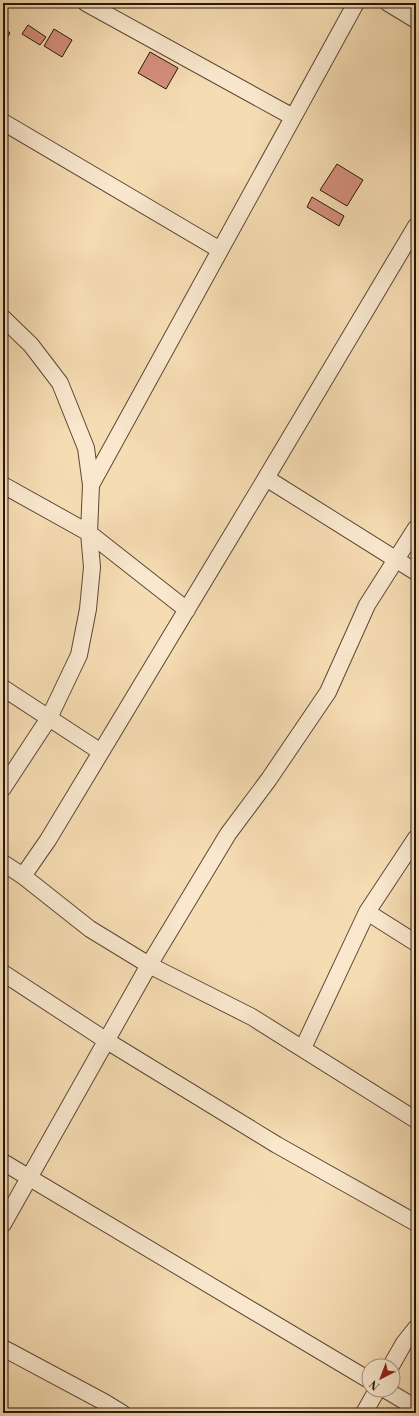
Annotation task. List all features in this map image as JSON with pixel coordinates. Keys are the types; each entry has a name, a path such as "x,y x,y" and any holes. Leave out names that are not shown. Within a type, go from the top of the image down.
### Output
{"street":[{"path":"86,3 293,117"},
{"path":"91,485 356,3"},
{"path":"388,3 416,20"},
{"path":"3,122 220,250"},
{"path":"23,876 48,840 416,226"},
{"path":"3,318 31,345 60,383 86,448 91,485 91,574 88,609 79,655 49,718 3,788"},
{"path":"266,478 416,572"},
{"path":"3,485 90,534 187,610"},
{"path":"3,1224 149,965 228,834 269,779 328,692 367,605 416,528"},
{"path":"3,688 101,752"},
{"path":"303,1048 367,912 416,838"},
{"path":"3,863 23,876 90,929 149,965 252,1017 416,1120"},
{"path":"367,912 416,944"},
{"path":"3,973 107,1041 277,1145 416,1224"},
{"path":"3,1162 361,1375"},
{"path":"396,1358 404,1343 416,1328"},
{"path":"3,1348 122,1413"},
{"path":"364,1413 372,1398"},
{"path":"399,1398 416,1408"}],"building":[{"path":"28,25 46,37 40,45 22,34"},
{"path":"3,28 10,33 3,44"},
{"path":"54,29 72,40 62,57 44,46"},
{"path":"150,52 178,68 166,89 138,73"},
{"path":"337,164 363,180 347,206 320,190"},
{"path":"312,197 344,216 339,226 307,207"}]}
